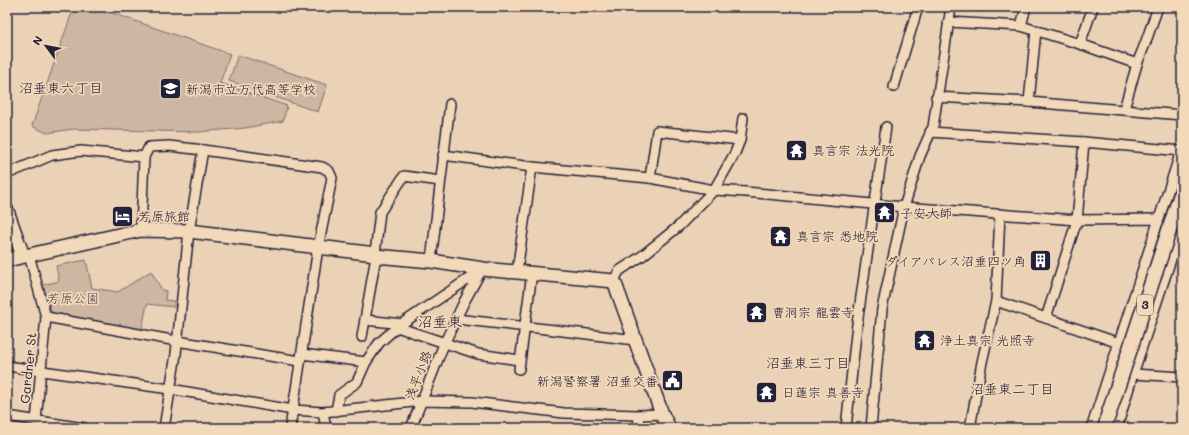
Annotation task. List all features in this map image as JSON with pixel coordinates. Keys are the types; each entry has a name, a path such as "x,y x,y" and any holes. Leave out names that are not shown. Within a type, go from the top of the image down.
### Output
{"main road":[{"name":"3","path":"1112,423 1182,191"}],"street":[{"path":"894,87 918,7"},
{"path":"871,428 882,309 904,208 920,156 932,127 951,7"},
{"path":"1022,26 1026,7"},
{"path":"1080,44 1093,7"},
{"path":"1124,109 1137,64 1158,7"},
{"path":"948,22 1022,26 1137,64"},
{"path":"1029,102 1036,30"},
{"path":"936,98 1029,102 1182,115"},
{"path":"431,261 450,104"},
{"path":"669,428 662,414 634,340 614,281 619,271 642,256 679,226 714,190 735,153 740,140 743,118"},
{"path":"846,428 857,324 886,127"},
{"path":"650,178 657,131 740,140"},
{"path":"930,132 1084,142 1182,151 1092,426 1093,428"},
{"path":"1046,318 1076,220 1084,142"},
{"path":"141,230 144,157 149,147 169,146 203,150 322,167 329,172 332,178 318,248 290,428"},
{"path":"164,428 177,341 189,231 203,150"},
{"path":"7,174 52,155 81,151 144,157"},
{"path":"443,155 650,178 714,190 904,208 1076,220 1160,219 1182,227 1133,374 1112,423"},
{"path":"517,271 532,166"},
{"path":"362,337 380,212 404,176 440,182"},
{"path":"7,211 26,256 46,317 177,341 301,357 366,362"},
{"path":"970,428 982,362 996,301 1000,214"},
{"path":"7,260 141,230 189,231 431,261 483,269 614,281"},
{"path":"336,411 340,395 357,382 366,362 379,343 400,326 483,269"},
{"name":"浅平小路","path":"411,428 444,344 464,302 483,269"},
{"path":"365,320 400,326 444,344 519,365 532,273"},
{"path":"996,301 1119,343"},
{"name":"Gardner St","path":"36,421 46,317"},
{"path":"456,320 634,340"},
{"path":"7,366 170,389 293,410 323,412 422,401 472,402 564,413 639,415 662,414"},
{"path":"1133,374 1182,377"},
{"path":"323,412 326,428"},
{"path":"638,428 639,415"},
{"path":"7,416 84,428"}],"green space":[{"path":"74,7 95,7 230,54 220,83 287,106 283,121 245,128 198,132 73,129 47,133 32,126"},
{"path":"238,55 327,85 318,112 229,81"},
{"name":"芳原公園","path":"86,260 92,288 118,292 151,271 162,290 166,291 165,300 174,301 174,307 147,304 142,329 55,316 51,311 43,285 59,281 56,266"}],"place":[{"name":"新潟市立万代高等学校","path":"171,89"},
{"name":"真言宗 法光院","path":"797,150"},
{"name":"子安大師","path":"885,213"},
{"name":"芳原旅館","path":"122,216"},
{"name":"真言宗 悉地院","path":"780,236"},
{"name":"ダイアパレス沼垂四ツ角","path":"1041,261"},
{"name":"曹洞宗 龍雲寺","path":"757,312"},
{"name":"浄土真宗 光照寺","path":"924,340"},
{"name":"新潟警察署 沼垂交番","path":"673,381"},
{"name":"日蓮宗 真善寺","path":"766,392"}],"district":[{"name":"沼垂東六丁目","path":"61,88"},
{"name":"沼垂東","path":"440,322"},
{"name":"沼垂東三丁目","path":"808,363"},
{"name":"沼垂東二丁目","path":"1012,389"}]}
